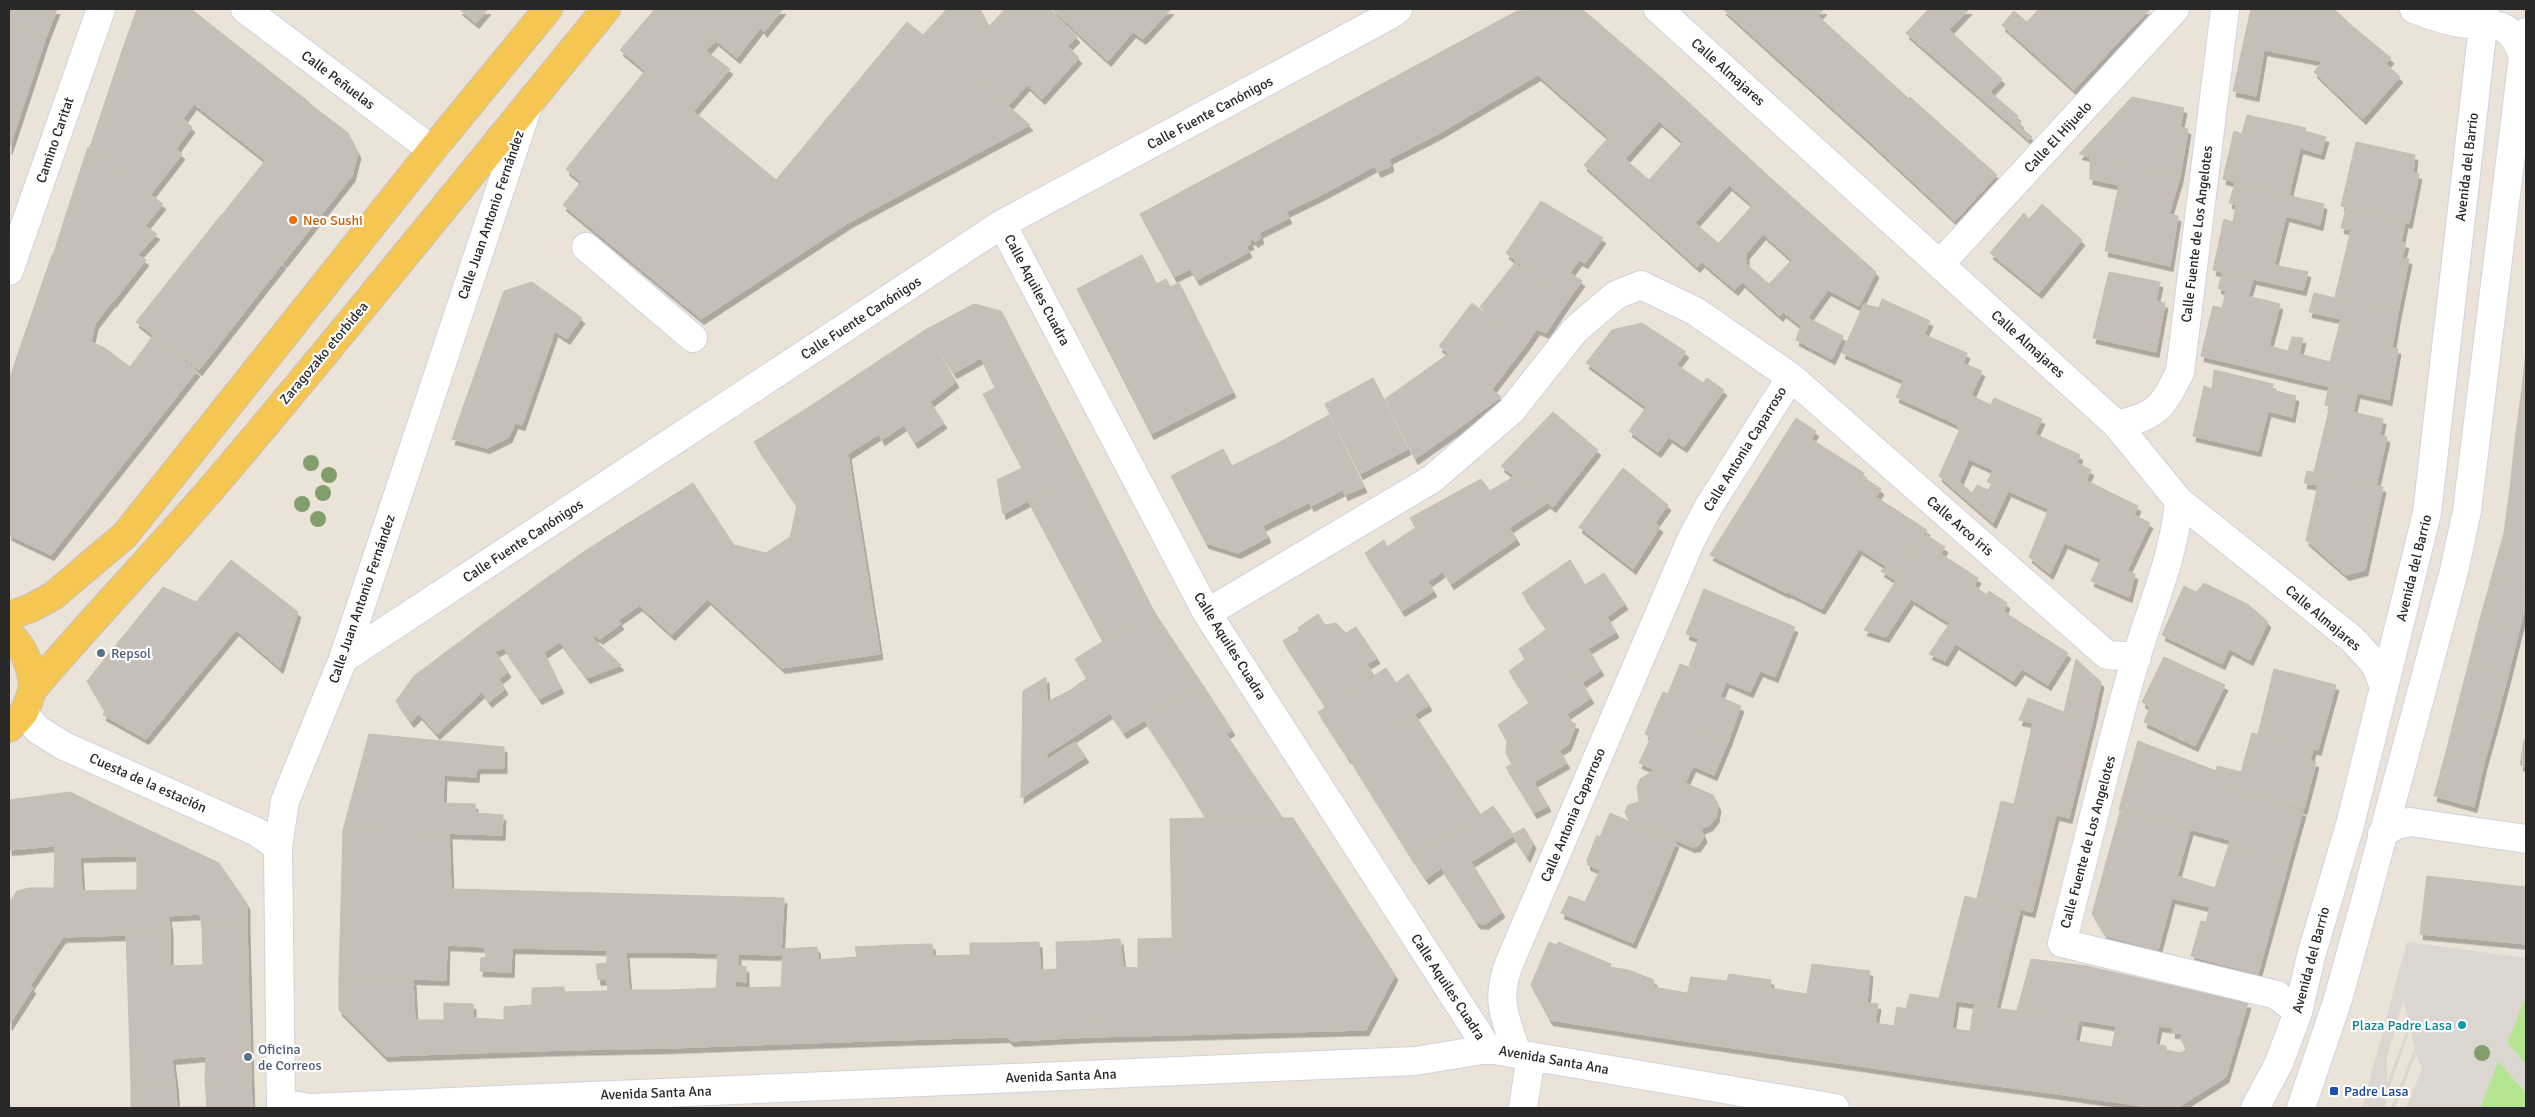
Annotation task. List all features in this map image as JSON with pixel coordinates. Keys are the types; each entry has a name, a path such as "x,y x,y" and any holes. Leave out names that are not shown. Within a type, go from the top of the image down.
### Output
{"main road":[{"path":"9,616 31,608 53,596 125,535 432,150 548,9"},
{"name":"Zaragozako etorbidea","path":"22,710 81,632 152,556 234,462 606,9"},
{"path":"9,635 15,638 23,650 22,710"}],"street":[{"name":"Camino Caritat","path":"9,271 101,9"},
{"name":"Calle Peñuelas","path":"245,9 432,150"},
{"name":"Calle Fuente Canónigos","path":"343,659 1002,224 1398,9"},
{"name":"Calle Almajares","path":"1658,9 2117,425 2179,501 2352,639 2375,664 2384,687"},
{"name":"Calle El Hijuelo","path":"1940,264 2176,9"},
{"name":"Calle Fuente de Los Angelotes","path":"2117,425 2146,417 2164,404 2180,372 2225,9"},
{"path":"2301,1108 2338,999 2454,571 2467,511 2523,60 2513,36 2484,16 2469,24 2447,20 2414,9"},
{"name":"Avenida del Barrio","path":"2255,1108 2279,1063 2298,1012 2311,956 2350,825 2428,513 2484,16"},
{"path":"2479,58 2482,72 2488,81 2496,86 2523,60"},
{"name":"Calle Juan Antonio Fernández","path":"281,1106 278,847 285,801 343,659 529,102"},
{"name":"Calle Aquiles Cuadra","path":"1002,224 1207,613 1488,1049"},
{"path":"586,247 693,338"},
{"name":"Calle Antonia Caparroso","path":"1207,613 1432,479 1511,410 1575,330 1616,295 1641,286 1649,289 1695,312 1791,378 1709,506 1691,540 1503,977 1501,1001 1524,1055"},
{"name":"Calle Arco iris","path":"1791,378 2107,656 2136,657"},
{"name":"Calle Fuente de Los Angelotes","path":"2179,501 2176,533 2163,581 2136,657 2062,943 2277,995 2298,1012"},
{"name":"Cuesta de la estación","path":"22,710 37,729 62,745 257,832 278,847"},
{"path":"2382,834 2396,825 2410,822 2526,839"},
{"name":"Avenida Santa Ana","path":"281,1106 310,1108 1405,1061 1488,1049 1835,1108"},
{"path":"1523,1108 1524,1055"}],"green space":[{"path":"2526,996 2526,1064 2507,1043"},
{"path":"2498,1061 2526,1093 2526,1108 2480,1108"}],"shaded area":[{"name":"Plaza Padre Lasa","path":"2407,942 2526,958 2526,996 2507,1043 2526,1064 2526,1093 2498,1061 2480,1108 2406,1108 2422,1069 2416,1053 2395,1108 2391,1108 2415,1048 2410,1029 2386,1097 2385,1108 2362,1108","holes":["2403,1001 2410,1023 2387,1083 2387,1057"]}],"building":[{"path":"9,9 57,9 46,37 9,25"},
{"path":"137,9 191,9 310,103 265,160 123,48"},
{"path":"459,9 488,9 476,23"},
{"path":"655,9 678,9 715,41 706,51 730,69 694,111 620,50"},
{"path":"678,9 783,9 764,32 761,27 737,58"},
{"path":"947,9 980,9 988,25 957,61 1030,125 848,223 701,319 563,205 581,182 566,169 645,71 776,180 907,22 923,35"},
{"path":"1005,9 1050,9 1077,37 1068,46 1079,58 1042,99 1027,85 1009,105 957,61"},
{"path":"1052,9 1171,9 1143,39 1133,32 1108,61"},
{"path":"1582,9 1662,78 1608,137 1538,75 1438,134 1406,71 1517,11"},
{"path":"1723,9 1824,9 1778,59"},
{"path":"1929,9 1969,9 1949,30 2002,79 1990,92 2018,116 2016,118 2021,123 2018,125 2032,137 2029,140 1906,33"},
{"path":"2039,9 2086,9 2120,40 2074,90 2002,25 2014,11 2027,22"},
{"path":"2087,9 2150,9 2120,40"},
{"path":"2251,9 2334,9 2351,25 2321,61 2264,50 2256,96 2233,91"},
{"path":"1818,16 1908,98 1868,140 1778,59"},
{"path":"9,25 46,37 21,113 9,109"},
{"path":"2351,25 2391,58 2386,64 2400,77 2363,119 2314,72"},
{"path":"123,48 194,104 183,119 192,127 176,149 182,154 151,194 90,147"},
{"path":"1406,71 1438,134 1389,159 1391,166 1378,172 1375,166 1323,194 1289,134"},
{"path":"1662,78 1774,181 1752,205 1729,185 1695,223 1718,243 1697,267 1584,165","holes":["1659,121 1683,142 1649,180 1625,159"]},
{"path":"1910,97 1997,175 1955,221 1868,140"},
{"path":"2132,97 2184,108 2180,127 2188,129 2180,177 2079,154"},
{"path":"310,104 348,133 358,153 352,176 284,262 222,215"},
{"path":"9,109 21,113 9,149"},
{"path":"2247,115 2306,128 2305,131 2326,137 2321,154 2300,148 2289,195 2223,179 2234,131 2242,134"},
{"path":"1289,134 1323,194 1286,212 1289,218 1259,233 1261,238 1255,242 1253,239 1249,240 1251,244 1246,246 1249,252 1197,280 1190,269 1174,277 1140,214"},
{"path":"2356,142 2415,155 2413,173 2419,174 2409,223 2341,206"},
{"path":"88,147 163,204 145,226 157,234 138,255 146,260 113,302 53,255"},
{"path":"2090,157 2180,177 2169,214 2178,216 2170,266 2105,251 2119,185 2090,179"},
{"path":"1774,181 1876,272 1859,306 1828,290 1808,318 1843,336 1832,359 1796,340 1801,326 1783,312 1780,316 1742,282 1735,290 1702,262","holes":["1763,234 1792,260 1769,284 1746,264 1746,254"]},
{"path":"2235,183 2324,204 2320,225 2286,216 2274,265 2308,272 2303,290 2213,270 2224,219 2233,222 2236,204 2229,203"},
{"path":"1541,201 1603,238 1585,263 1579,260 1570,273 1582,281 1566,303 1506,253"},
{"path":"2042,204 2082,240 2039,293 1990,253 2024,213 2029,219"},
{"path":"2346,208 2405,223 2401,242 2406,243 2402,258 2409,259 2398,313 2335,297 2351,230 2341,228"},
{"path":"222,214 283,263 199,370 136,322"},
{"path":"52,255 112,302 95,324 91,342 105,348 130,367 153,336 197,371 51,555 9,535 9,380"},
{"path":"1142,255 1156,284 1166,279 1170,287 1179,283 1233,392 1151,434 1077,289"},
{"path":"1515,263 1566,303 1546,333 1537,329 1526,345 1480,307"},
{"path":"2109,272 2160,282 2156,301 2165,303 2156,352 2093,338"},
{"path":"2223,272 2253,279 2248,296 2280,304 2269,346 2288,351 2292,337 2303,338 2293,378 2201,356 2213,306 2222,308 2226,291 2218,288"},
{"path":"532,282 582,318 567,339 555,331 522,425 515,423 509,437 487,448 452,439 504,291"},
{"path":"2314,293 2398,313 2392,348 2398,349 2389,400 2293,378 2300,354 2330,362 2341,319 2309,312"},
{"path":"1882,299 1930,321 1903,380 1842,353 1864,304 1879,308"},
{"path":"1472,303 1526,345 1492,389 1439,346"},
{"path":"974,304 1001,311 1083,472 1003,514 997,480 1022,468 983,394 995,388 981,358 954,373 925,330"},
{"path":"1642,323 1686,352 1646,407 1586,363 1612,330"},
{"path":"925,330 956,382 930,402 944,423 915,443 904,425 882,440 879,434 848,454 815,403"},
{"path":"1925,335 1967,353 1963,363 1982,371 1958,425 1896,397"},
{"path":"2526,351 2526,397 2521,396"},
{"path":"1448,354 1501,397 1456,430 1416,377"},
{"path":"1677,365 1703,383 1707,378 1724,390 1684,447 1669,437 1658,452 1629,431"},
{"path":"2214,370 2273,384 2272,390 2296,396 2292,417 2268,411 2258,451 2193,436 2204,386 2212,389"},
{"path":"1416,377 1456,430 1415,459 1385,399"},
{"path":"1373,378 1408,449 1360,474 1325,404"},
{"path":"2329,386 2357,393 2353,412 2383,419 2380,435 2387,437 2376,486 2314,472 2330,406 2325,405"},
{"path":"1972,396 1991,405 1994,398 2042,419 1993,523 1939,476 1960,429 1957,427","holes":["1969,459 1993,470 1987,482 1992,484 1988,490 1977,485 1972,493 1959,482"]},
{"path":"2521,396 2526,397 2526,443 2515,442"},
{"path":"815,403 848,454 880,654 782,668 627,524 693,483 734,545 766,553 790,537 797,506 754,442"},
{"path":"1553,412 1598,450 1553,507 1501,466"},
{"path":"1329,415 1364,487 1345,495 1343,490 1311,506 1280,442"},
{"path":"1796,418 1816,431 1811,439 1864,473 1787,593 1710,555"},
{"path":"2035,434 2080,455 2077,463 2091,470 2069,518 2075,520 2050,574 2029,557 2049,509 2008,491"},
{"path":"1280,442 1308,503 1262,526 1232,466"},
{"path":"2515,442 2526,443 2526,490 2510,488"},
{"path":"1223,449 1268,537 1238,553 1206,543 1171,476"},
{"path":"1623,468 1668,505 1655,523 1660,527 1633,569 1579,527"},
{"path":"2307,471 2383,487 2365,570 2346,575 2306,540 2318,485 2304,483"},
{"path":"1083,472 1153,610 1102,640 1028,501"},
{"path":"1513,477 1547,503 1509,528 1517,539 1451,584 1410,518 1481,479 1490,491"},
{"path":"1863,477 1881,489 1876,497 1927,530 1895,580 1881,571 1886,566 1859,549 1822,609 1788,592"},
{"path":"2087,481 2138,506 2134,515 2150,523 2127,571 2135,574 2129,597 2091,581 2101,559 2065,543 2075,520 2069,518"},
{"path":"2510,488 2526,490 2526,536 2504,533"},
{"path":"627,524 708,599 672,635 582,553"},
{"path":"1415,528 1442,572 1428,582 1434,591 1402,611 1365,553 1384,540 1387,547"},
{"path":"2504,533 2526,536 2526,587 2492,576"},
{"path":"1926,535 1945,547 1941,554 1978,578 1974,586 1986,594 1945,661 1929,654 1950,623 1911,599 1886,637 1864,630"},
{"path":"582,553 640,605 618,620 621,624 600,639 596,636 593,637 537,585"},
{"path":"231,560 298,612 280,668 236,630 146,739 103,715 105,711 87,681 163,587 196,602"},
{"path":"1570,560 1585,585 1604,573 1625,604 1607,617 1616,632 1588,649 1601,670 1583,682 1522,593"},
{"path":"2492,576 2526,587 2526,604 2519,631 2480,619"},
{"path":"2204,583 2249,605 2268,622 2250,660 2229,649 2222,664 2162,635 2184,586 2196,592"},
{"path":"537,585 621,665 587,678 560,642 544,653 561,688 539,699 486,622"},
{"path":"1704,589 1795,627 1775,677 1760,671 1750,692 1689,666 1699,639 1686,634"},
{"path":"1989,591 2007,603 2004,612 2068,653 2048,685 2022,669 2013,681 1956,644"},
{"path":"1153,610 1202,684 1124,733 1110,713 1046,755 1048,759 1075,742 1086,757 1021,798 1023,691 1046,677 1047,702 1069,691 1087,678 1075,659"},
{"path":"1318,614 1325,625 1336,623 1346,633 1356,627 1377,658 1367,664 1373,674 1326,707 1283,641 1299,631 1298,628"},
{"path":"2480,619 2519,631 2508,675 2469,662"},
{"path":"486,622 503,648 495,652 508,672 499,679 505,689 489,702 482,692 437,734 419,714 411,722 396,701 414,676"},
{"path":"1547,629 1591,698 1567,714 1571,722 1576,724 1568,745 1560,750 1509,671 1525,659 1519,649"},
{"path":"2164,657 2225,685 2195,746 2144,722 2150,707 2142,702"},
{"path":"2076,659 2101,682 2092,723 2064,712"},
{"path":"2469,662 2508,675 2497,717 2457,708"},
{"path":"1680,664 1726,682 1720,697 1741,706 1728,742 1654,712 1663,692 1668,694"},
{"path":"1386,668 1396,683 1408,674 1429,705 1348,758 1318,712"},
{"path":"2274,669 2336,685 2318,750 2258,734"},
{"path":"1202,684 1232,730 1175,767 1145,721"},
{"path":"2028,698 2092,723 2069,818 2014,804 2033,723 2019,720"},
{"path":"1529,703 1567,763 1534,782 1548,806 1534,813 1506,767 1512,764 1506,753 1507,741 1498,725"},
{"path":"2457,708 2497,717 2484,763 2446,752"},
{"path":"1654,712 1728,742 1714,775 1693,766 1685,783 1639,763 1651,737 1645,734"},
{"path":"1415,715 1480,814 1412,859 1349,758"},
{"path":"2252,733 2313,749 2310,761 2316,762 2304,809 2213,785 2217,766 2241,772"},
{"path":"369,734 504,747 504,768 477,768 476,777 444,775 443,803 475,804 475,813 503,815 502,835 343,830"},
{"path":"1226,734 1282,817 1206,818 1175,767"},
{"path":"2524,740 2526,740 2526,766 2520,765"},
{"path":"2138,741 2216,771 2213,785 2303,811 2289,861 2228,847 2230,840 2119,810"},
{"path":"2446,752 2484,763 2474,807 2434,796"},
{"path":"1654,770 1713,795 1718,806 1716,817 1710,825 1701,829 1704,837 1698,846 1692,847 1628,819 1625,812 1628,805 1639,802 1637,787 1640,779"},
{"path":"70,792 123,818 125,856 80,857 82,891 124,890 126,935 63,937 54,950 18,923 32,906 29,888 54,888 55,846 9,850 9,800"},
{"path":"2001,801 2056,815 2032,912 1977,898"},
{"path":"1493,806 1513,834 1524,828 1533,843 1527,857 1513,836 1471,862 1502,912 1485,924 1477,923 1441,868 1426,879 1413,860"},
{"path":"2120,812 2190,830 2177,876 2215,888 2228,847 2289,861 2258,974 2191,956 2201,921 2206,922 2210,907 2172,898 2158,950 2106,936 2092,914"},
{"path":"1610,813 1676,842 1655,893 1588,865 1587,860 1597,835 1600,837"},
{"path":"123,818 219,863 247,904 247,926 202,927 200,914 168,916 170,928 126,931 124,890 137,890 137,856 125,856"},
{"path":"1293,818 1395,975 1366,1030 1174,1035 1170,819"},
{"path":"343,830 449,834 451,889 561,892 560,949 512,948 511,972 480,971 481,958 486,957 485,947 447,945 446,980 339,977"},
{"path":"1600,870 1655,893 1633,943 1561,913 1569,896 1585,902"},
{"path":"2427,876 2526,887 2526,944 2420,934"},
{"path":"29,888 32,906 18,923 54,950 30,986 33,988 9,1025 9,903 17,891"},
{"path":"561,892 671,895 672,952 626,952 629,990 671,990 671,1048 565,1050 564,992 608,991 607,979 598,980 596,964 607,963 607,950 560,949"},
{"path":"671,895 784,898 781,955 738,954 738,965 746,967 746,982 735,981 735,988 780,987 778,1044 671,1048 671,990 716,988 718,953 672,952"},
{"path":"1965,896 2020,910 1996,1007 1939,998"},
{"path":"247,926 251,1080 205,1081 206,1056 172,1059 175,1082 131,1084 126,931 170,928 170,966 203,965 202,927"},
{"path":"1173,938 1174,1035 1091,1037 1089,941 1120,939 1123,967 1138,968 1138,939"},
{"path":"1088,941 1091,1037 1011,1041 1007,1037 1007,943 1039,942 1040,970 1057,969 1056,942"},
{"path":"1549,942 1557,945 1558,942 1611,964 1610,967 1628,970 1654,980 1653,987 1687,993 1678,1040 1550,1020 1531,985"},
{"path":"970,943 1007,943 1007,1037 898,1040 895,945 932,944 933,956 970,955"},
{"path":"895,945 898,1040 778,1044 783,949 817,947 818,960 857,957 855,947"},
{"path":"2031,959 2086,966 2078,1019 2017,1011"},
{"path":"1812,964 1870,971 1867,1003 1857,1001 1839,1063 1796,1057"},
{"path":"2086,966 2248,1003 2226,1077 2177,1108 2157,1108 2065,1095 2075,1041 2112,1047 2116,1026 2079,1020","holes":["2159,1026 2173,1028 2172,1033 2182,1033 2181,1040 2187,1049 2180,1053 2166,1050 2166,1046 2155,1044"]},
{"path":"1729,974 1771,980 1770,988 1806,994 1796,1057 1678,1040 1691,977 1727,981"},
{"path":"339,977 413,980 415,1020 444,1020 444,1003 473,1004 473,1018 504,1020 504,1007 532,1005 532,988 564,987 565,1050 385,1056 339,1010"},
{"path":"1910,994 1956,1001 1952,1028 1960,1030 1953,1080 1839,1063 1857,1001 1878,1004 1875,1023 1894,1026 1897,1007 1906,1009"},
{"path":"1974,1005 2079,1020 2065,1095 1953,1080 1960,1030 1970,1031"},
{"path":"251,1080 252,1108 131,1108 131,1084 175,1082 177,1107 207,1107 205,1081"}],"place":[{"name":"Neo Sushi","path":"293,220"},
{"name":"Repsol","path":"101,653"},
{"name":"Plaza Padre Lasa","path":"2462,1025"},
{"name":"Oficina de Correos","path":"248,1057"},
{"name":"Padre Lasa","path":"2334,1091"}]}
